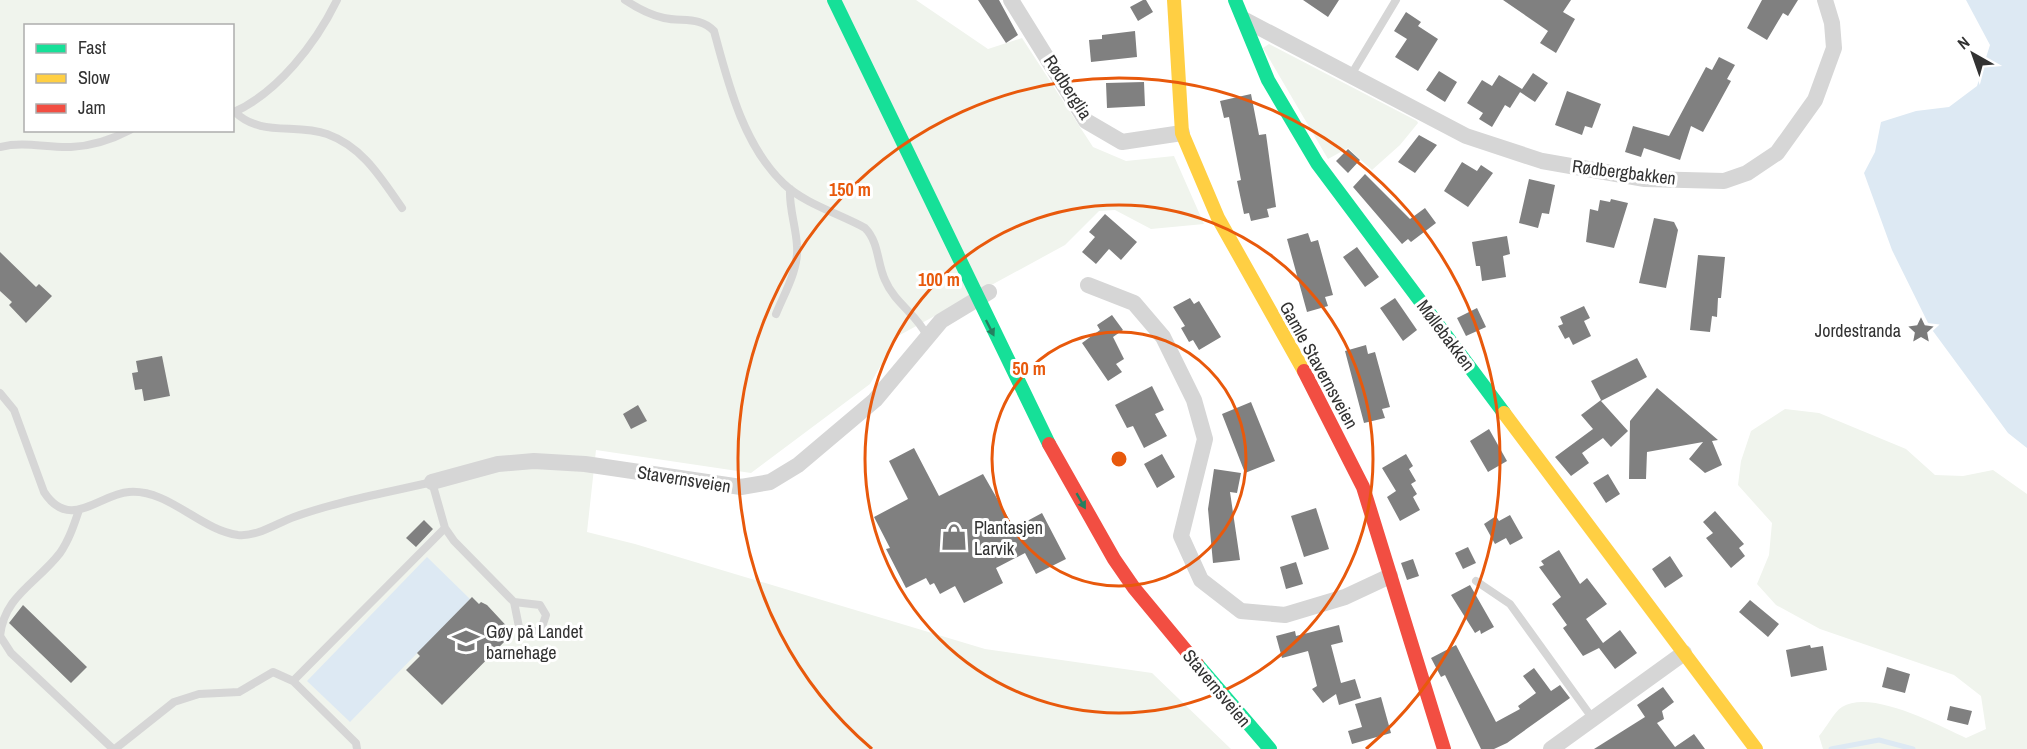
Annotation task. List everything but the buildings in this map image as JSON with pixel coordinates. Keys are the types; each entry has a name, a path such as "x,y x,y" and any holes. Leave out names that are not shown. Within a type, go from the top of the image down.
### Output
{"street":[{"name":"Stavernsveien","path":"834,0 982,296 1056,457 1105,543 1131,584 1167,625 1215,688 1270,749"},
{"name":"Rødberglia","path":"1011,0 1086,121 1122,142 1182,133"},
{"name":"Gamle Stavernsveien","path":"1173,0 1182,133 1218,218 1324,406 1363,486 1444,749"},
{"name":"Møllebakken","path":"1235,0 1268,80 1317,163 1756,749"},
{"name":"Rødbergbakken","path":"1245,20 1466,136 1542,161 1645,179 1724,181 1747,173 1777,153 1815,100 1834,48 1832,23 1825,0"},
{"path":"1088,285 1134,303 1163,337 1194,400 1206,439 1181,536 1201,580 1242,611 1285,615 1345,597 1390,576"},
{"name":"Stavernsveien","path":"432,482 498,464 534,461 585,464 741,488 770,482 798,465 875,400 911,360 927,336 941,321 982,296"},
{"name":"Stavernsveien","path":"982,296 1031,373"},
{"path":"1098,501 1118,537"},
{"name":"Stavernsveien","path":"1129,555 1167,625"},
{"path":"1551,749 1684,653"}],"lane":[{"path":"338,0 310,48 258,97 234,113 253,126 307,130 341,140 355,149 376,170 402,208"},
{"path":"625,0 648,13 663,18 696,20 708,25 714,31 745,127 771,169 790,189 865,228 871,234 884,279 893,296 920,322 927,336"},
{"path":"1351,75 1396,0"},
{"path":"0,147 12,144 86,146 112,139 126,132"},
{"path":"776,314 795,265 798,249 789,202 790,189"},
{"path":"0,393 14,410 44,492 50,501 60,508 80,510 117,494 130,491 147,494 220,532 242,535 295,517 432,482 446,528 454,541 514,602 519,627 527,633 541,630 546,615 540,605 514,602"},
{"path":"80,510 61,551 13,601 2,618 0,636 10,653 114,749 168,706 188,696 238,692 273,672 293,681 356,744 357,749"},
{"path":"293,681 446,528"},
{"path":"1476,581 1510,604 1552,658 1593,719"}],"shaded area":[{"path":"0,0 916,0 988,49 1022,38 1093,147 1126,161 1174,156 1204,224 1151,229 1115,210 1099,211 1065,245 898,336 870,384 751,473 596,450 587,532 635,544 985,649 1152,673 1231,749 0,749"},
{"path":"1966,0 2027,0 2027,448 2008,433 1930,327 1892,250 1864,173 1875,152 1881,122 1916,111 1949,107 1977,86 1990,45"},
{"path":"1269,44 1418,123 1400,145 1372,170 1348,148 1328,159 1263,48"},
{"path":"1785,409 1819,413 1906,449 1935,475 1963,476 1993,470 2027,494 2027,749 1823,749 1819,736 1839,709 1855,703 1870,702 1887,705 1966,738 1986,729 1981,696 1954,675 1820,629 1776,605 1757,584 1769,555 1772,523 1738,485 1741,461 1751,431"},
{"path":"427,557 470,599 350,722 307,681"}],"waterway":[{"path":"1831,749 1879,740 1913,749"}],"traffic: fast":[{"path":"834,0 1049,444"},
{"path":"1235,0 1268,80 1317,163 1504,413"},
{"path":"1197,664 1270,749"}],"traffic: slow":[{"path":"1174,0 1182,133 1218,218 1304,371"},
{"path":"1504,413 1756,749"}],"traffic: jam":[{"path":"1304,371 1363,487 1444,749"},
{"path":"1049,444 1114,559 1134,588 1197,664"}],"place":[{"name":"Jordestranda","path":"1921,330"},
{"name":"Plantasjen Larvik","path":"954,537"},
{"name":"Gøy på Landet barnehage","path":"466,641"}]}
